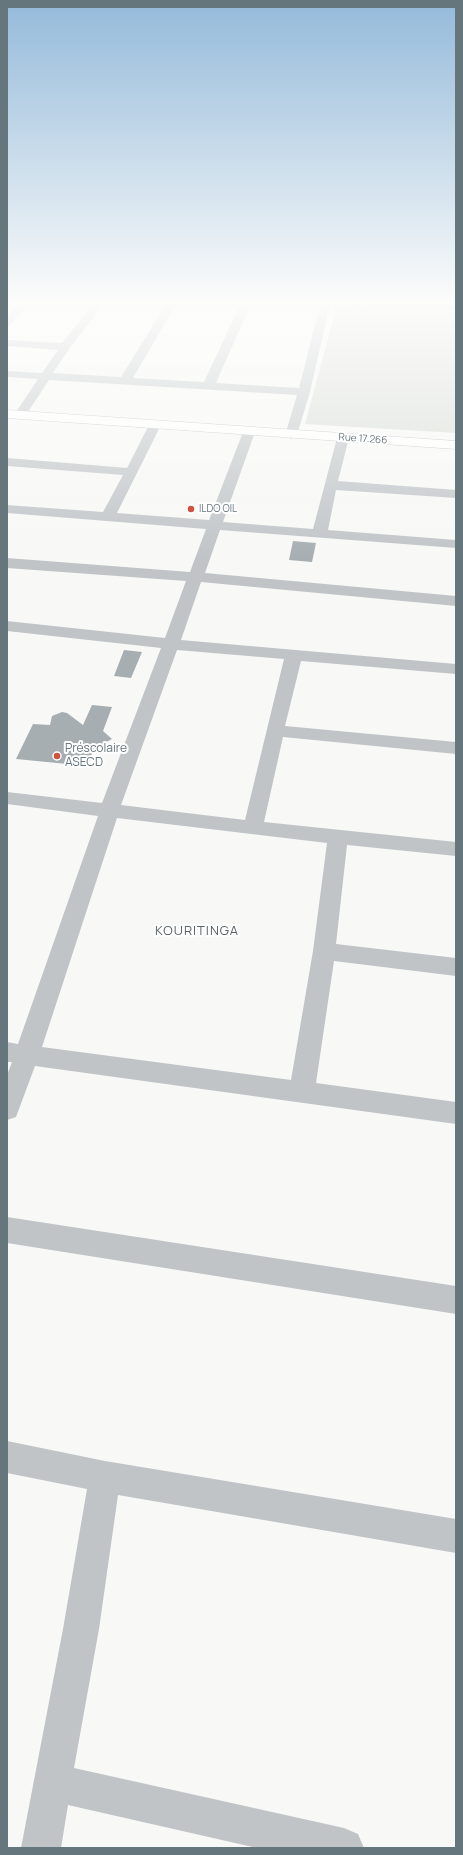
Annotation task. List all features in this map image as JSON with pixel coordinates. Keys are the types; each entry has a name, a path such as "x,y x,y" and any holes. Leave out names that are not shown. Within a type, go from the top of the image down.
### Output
{"main road":[{"name":"Rue 17.266","path":"7,414 249,432 456,445"}],"street":[{"path":"20,415 39,388"},
{"path":"234,388 304,392"},
{"path":"291,434 305,388"},
{"path":"108,517 155,425"},
{"path":"7,1109 17,1053 109,812 249,432"},
{"path":"320,532 330,485 343,438"},
{"path":"7,462 132,472"},
{"path":"330,485 456,494"},
{"path":"7,509 215,526 320,532 456,544"},
{"path":"7,563 196,577 456,601"},
{"path":"7,626 170,644 456,669"},
{"path":"254,828 294,655"},
{"path":"276,731 456,748"},
{"path":"7,798 109,812 456,849"},
{"path":"302,1091 324,951 338,837"},
{"path":"324,951 456,967"},
{"path":"17,1053 456,1113"},
{"path":"7,1230 456,1300"},
{"path":"7,1457 105,1477 456,1536"},
{"path":"41,1848 54,1783 105,1477"},
{"path":"54,1783 344,1848"}],"shaded area":[{"path":"315,388 456,388 456,433 305,424"}],"building":[{"path":"293,541 316,543 312,562 289,560"},
{"path":"124,650 142,652 131,678 114,676"},
{"path":"92,705 112,707 103,731 112,739 93,751 88,766 16,759 33,724 50,725 52,716 62,712 67,713 83,725"}],"place":[{"name":"ILDO OIL","path":"191,509"},
{"name":"Préscolaire ASECD","path":"57,756"}],"district":[{"name":"KOURITINGA","path":"197,931"}]}
